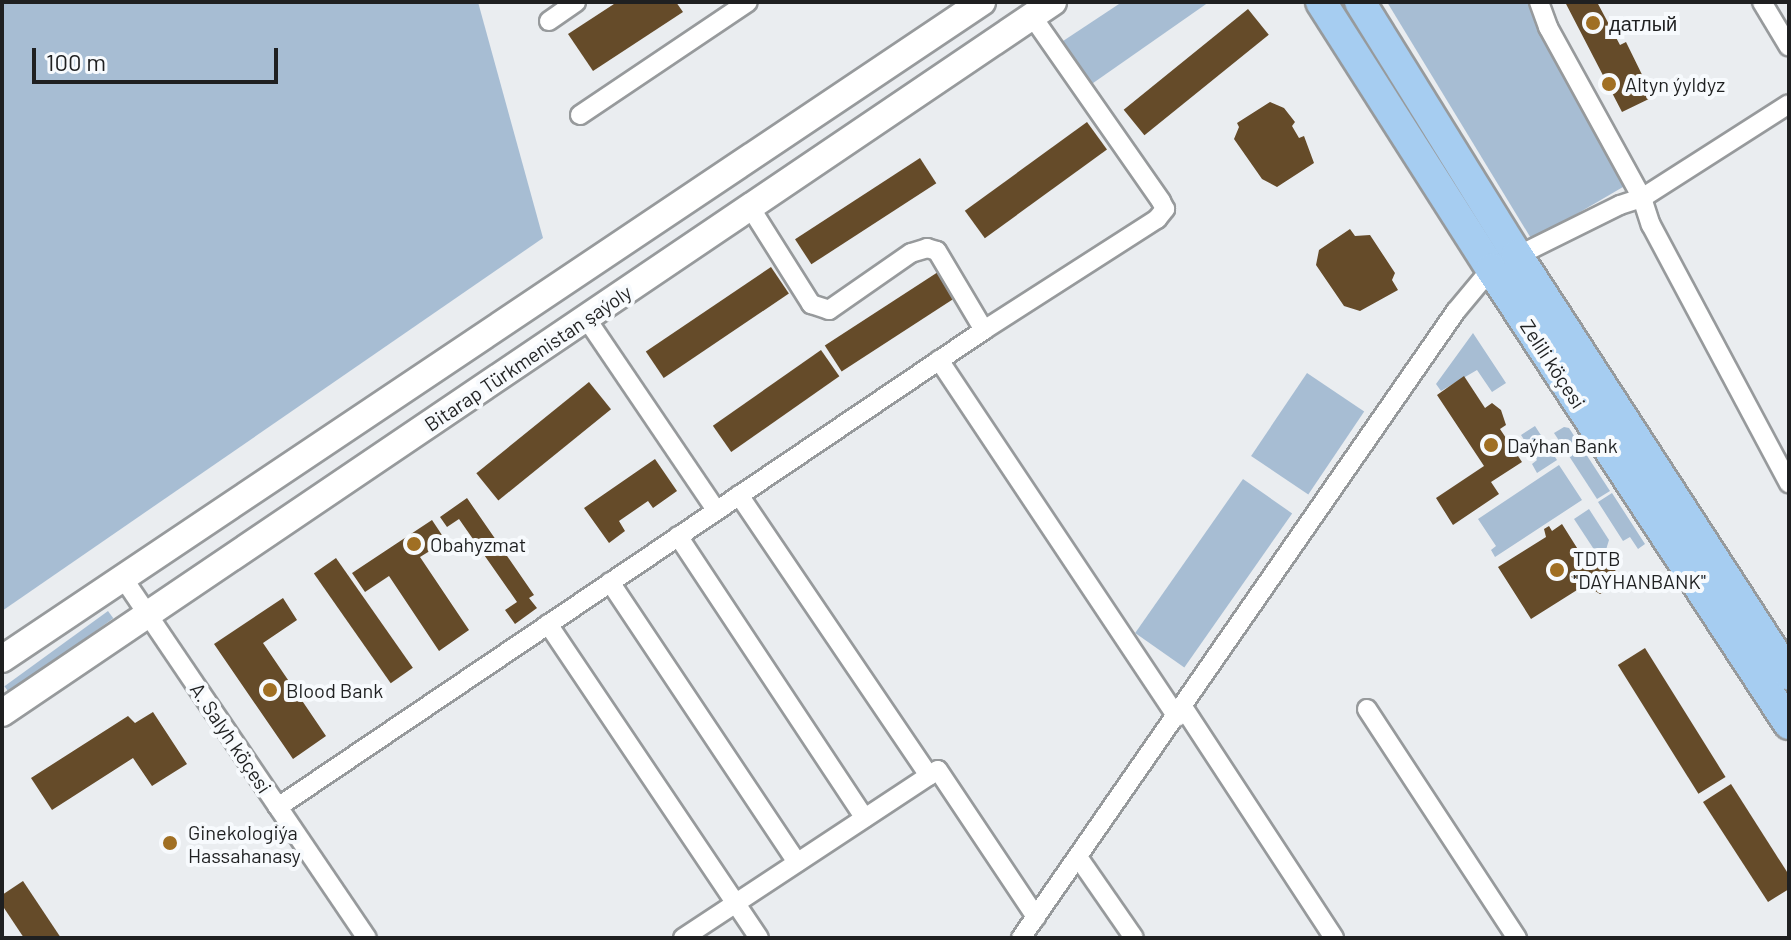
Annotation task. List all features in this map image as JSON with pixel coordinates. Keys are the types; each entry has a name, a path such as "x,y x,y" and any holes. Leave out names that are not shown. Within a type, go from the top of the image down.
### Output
{"main road":[{"path":"2,659 982,2"},
{"path":"1298,2 1357,85 1375,87"},
{"name":"Zelili köçesi","path":"1321,2 1375,87 1504,262 1789,675"},
{"name":"Zelili köçesi","path":"1360,2 1504,262 1789,724"},
{"name":"Bitarap Türkmenistan şaýoly","path":"2,713 1043,9"}],"street":[{"path":"549,21 576,2"},
{"path":"1539,2 1548,27 1642,198 1651,225 1789,483"},
{"path":"1762,2 1789,47"},
{"path":"580,115 735,5"},
{"path":"278,807 939,360 1157,219 1165,209 1043,9"},
{"path":"1021,938 1456,311 1504,262 1620,205 1642,198 1789,104"},
{"path":"750,207 811,304 829,310 911,253 927,248 937,251 984,330"},
{"path":"586,318 716,510"},
{"path":"939,360 1334,938"},
{"path":"739,495 929,776"},
{"path":"678,536 865,818"},
{"name":"A. Salyh köçesi","path":"123,578 367,938"},
{"path":"610,582 797,862"},
{"path":"548,624 759,938"},
{"path":"1367,709 1517,938"},
{"path":"683,938 938,770 1036,917"},
{"path":"1078,857 1134,938"}],"shaded area":[{"path":"2,2 478,2 543,238 2,611"},
{"path":"1122,2 1209,2 1086,88 1057,45"},
{"path":"1387,2 1535,2 1635,180 1532,240"},
{"path":"1473,333 1506,383 1492,392 1477,370 1441,391 1436,384"},
{"path":"1307,373 1364,412 1308,494 1251,456"},
{"path":"1535,426 1557,460 1537,473 1532,464 1537,460 1521,435"},
{"path":"1564,427 1569,428 1610,491 1597,499 1554,433"},
{"path":"1559,465 1582,500 1495,557 1491,550 1496,546 1478,519"},
{"path":"1243,479 1292,513 1184,667 1135,633"},
{"path":"1612,493 1645,544 1638,549 1630,537 1623,541 1598,502"},
{"path":"1589,509 1609,540 1605,553 1597,554 1574,519"},
{"path":"108,611 113,618 10,694 4,686"}],"building":[{"path":"617,2 676,2 683,12 593,71 568,34"},
{"path":"1565,2 1597,2 1620,45 1626,42 1653,97 1622,112"},
{"path":"1248,9 1269,35 1144,135 1124,110"},
{"path":"1270,102 1284,108 1295,122 1292,126 1299,138 1304,136 1314,163 1277,187 1262,179 1234,139 1239,127 1237,123"},
{"path":"1087,122 1107,150 985,238 965,211"},
{"path":"920,158 936,183 811,264 795,239"},
{"path":"1350,229 1355,236 1370,235 1395,273 1392,280 1398,290 1360,311 1344,306 1316,265 1319,250"},
{"path":"771,267 789,294 664,378 646,351"},
{"path":"938,272 955,298 842,372 825,346"},
{"path":"821,350 839,376 731,452 713,426"},
{"name":"Daýhan Bank","path":"1464,376 1485,408 1492,403 1501,410 1506,425 1500,429 1522,462 1491,482 1499,494 1453,525 1436,498 1484,466 1437,395"},
{"path":"589,382 611,409 498,500 476,473"},
{"path":"655,459 677,491 653,508 648,501 619,521 625,531 609,543 584,508"},
{"path":"467,498 534,595 529,598 537,608 515,624 505,610 517,602 459,519 447,527 440,517"},
{"path":"432,520 446,541 420,557 469,630 439,651 389,576 365,592 352,573"},
{"name":"TDTB \"DAYHANBANK\"","path":"1562,524 1584,559 1593,553 1604,553 1617,573 1615,585 1600,594 1585,585 1531,619 1498,567 1546,537 1544,529 1549,526 1552,531"},
{"path":"336,558 413,668 391,683 314,573"},
{"name":"Blood Bank","path":"283,598 297,620 263,643 326,736 293,759 214,644"},
{"path":"1645,648 1726,777 1698,794 1618,665"},
{"path":"153,712 187,764 152,786 133,758 52,810 31,778 128,716 135,723"},
{"path":"1731,784 1789,875 1789,889 1768,902 1703,802"},
{"path":"23,881 61,938 24,938 2,905 2,895"}],"place":[{"name":"датлый","path":"1593,23"},
{"name":"Altyn ýyldyz","path":"1609,84"},
{"name":"Daýhan Bank","path":"1491,445"},
{"name":"Obahyzmat","path":"414,544"},
{"name":"TDTB \"DAYHANBANK\"","path":"1557,570"},
{"name":"Blood Bank","path":"270,690"},
{"name":"Ginekologiýa Hassahanasy","path":"170,843"}]}
